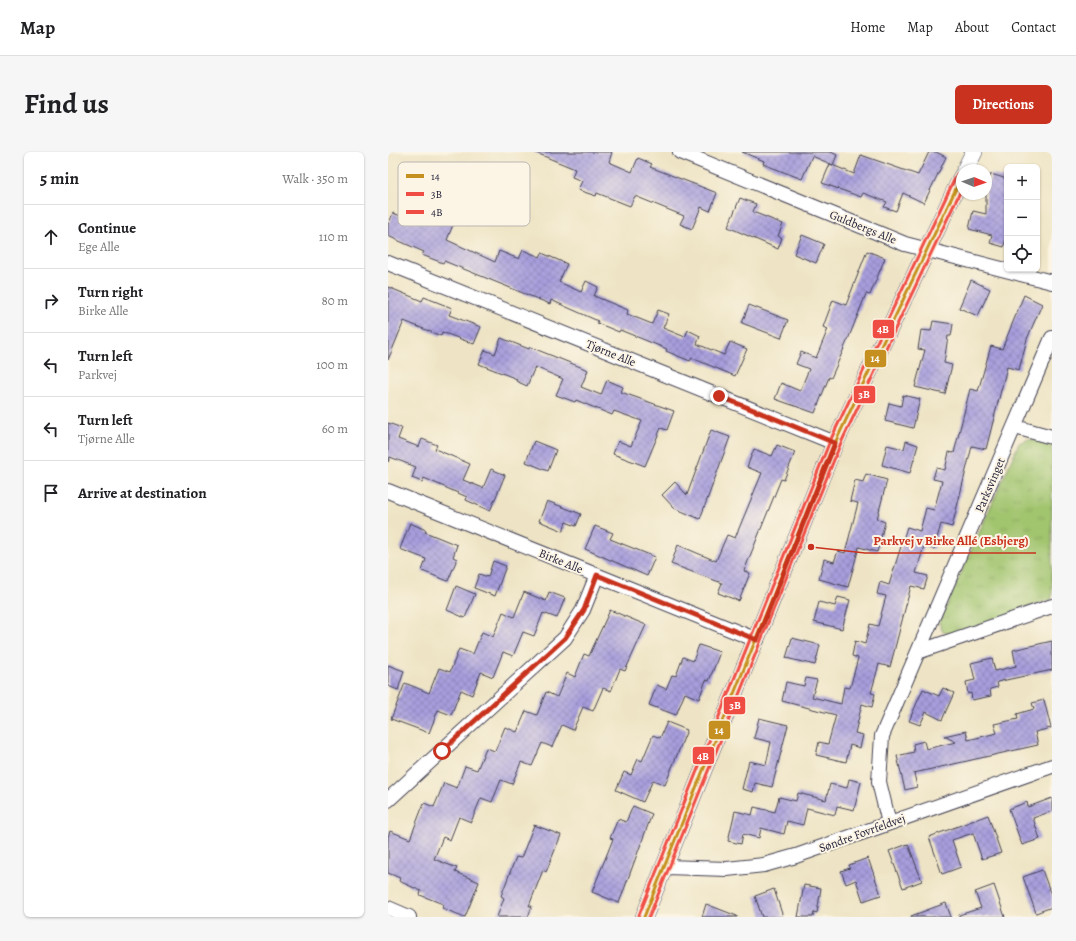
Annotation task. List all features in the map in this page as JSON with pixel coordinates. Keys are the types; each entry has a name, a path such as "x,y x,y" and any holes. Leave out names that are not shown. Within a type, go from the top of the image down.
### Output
{"street":[{"name":"Guldbergs Alle","path":"680,152 905,244 1052,282"},
{"path":"968,164 974,152"},
{"path":"644,917 666,867 835,443 925,249 956,188"},
{"name":"Tjørne Alle","path":"388,262 835,443"},
{"name":"Parksvinget","path":"889,823 879,782 882,736 1052,338"},
{"path":"1015,427 1052,437"},
{"name":"Birke Alle","path":"388,491 757,640"},
{"path":"388,800 565,638 584,610 597,575"},
{"path":"918,652 1052,606"},
{"name":"Søndre Fovrfeldvej","path":"666,867 727,869 764,865 796,856 1052,766"},
{"path":"388,908 409,917"}],"green space":[{"path":"1029,439 1052,445 1052,599 952,635 943,632 939,623 1019,443"}],"building":[{"path":"534,152 612,152 609,162 632,172 638,158 652,164 650,167 717,193 710,211 701,207 692,229 680,224 684,216 635,196 630,206 597,193 596,196 578,190 582,181 572,177 575,169"},
{"path":"742,152 831,152 837,155 833,165 812,156 802,179 763,164 764,161"},
{"path":"929,152 936,152 946,157 924,203 903,193 896,211 884,207 887,202 863,193 861,197 822,183 830,164 854,174 861,155 918,175"},
{"path":"992,174 1004,178 1004,247 990,243 992,235 969,229 973,211 986,214 986,200 992,200"},
{"path":"740,198 756,204 753,212 783,224 778,236 782,238 778,249 728,227"},
{"path":"393,213 398,215 398,226 452,226 447,240 495,262 499,251 519,259 523,250 540,257 542,253 567,264 559,282 581,292 586,281 598,287 594,296 628,310 627,314 652,324 658,310 669,314 663,328 685,337 688,330 700,336 697,344 724,355 730,342 747,349 735,376 692,358 690,361 666,351 667,349 620,330 619,332 597,323 598,321 551,300 550,304 444,261 443,263 422,255 424,252 388,236 388,225"},
{"path":"802,235 824,244 816,263 794,254"},
{"path":"867,251 885,258 870,295 866,294 831,378 829,377 815,413 775,399 781,383 800,391 809,369 796,364 801,352 816,358 828,329 823,327 833,300 846,305"},
{"path":"971,280 990,289 978,316 959,308"},
{"path":"388,287 422,301 424,297 452,308 449,315 481,327 474,344 442,332 441,336 404,321 388,360"},
{"path":"1024,295 1042,304 1027,339 1019,370 1007,367 986,449 972,446 952,527 941,524 934,549 924,546 916,573 928,576 924,589 911,586 890,667 879,664 871,693 875,694 872,707 862,704 855,733 863,735 860,748 850,745 846,762 816,755 819,742 828,744 836,715 782,701 786,682 804,686 806,678 817,680 812,697 841,704 844,687 850,688 858,658 852,656 855,641 865,644 870,624 878,626 886,596 877,594 880,582 889,585 907,527 920,531 926,508 934,510 942,481 933,479 936,468 945,470 949,452 954,453 970,389 978,391 991,346 1002,349"},
{"path":"749,305 788,320 781,338 742,323"},
{"path":"933,321 953,324 951,336 948,336 944,363 952,365 945,394 915,387 925,350 918,349 921,330 931,331"},
{"path":"501,338 529,349 530,347 588,370 581,387 601,395 607,380 623,387 621,392 674,411 667,430 661,428 645,466 613,454 618,441 631,446 642,421 614,411 612,415 576,400 575,402 556,395 563,379 535,367 527,386 516,381 517,379 479,364 485,350 495,354"},
{"path":"903,395 920,399 913,428 885,421 889,403 901,406"},
{"path":"388,423 402,428 398,439 419,447 422,439 437,445 435,449 470,464 463,480 483,488 491,469 505,475 490,511 466,500 467,497 424,478 422,482 412,478 416,467 390,457 388,462"},
{"path":"711,430 730,437 700,519 674,508 662,495 675,482 687,495"},
{"path":"534,441 556,450 548,471 526,462"},
{"path":"906,441 918,445 910,473 882,465 887,445 904,449"},
{"path":"777,445 795,452 784,480 781,479 744,571 750,573 739,601 718,593 722,583 671,564 678,545 716,561 727,535 735,538 762,473 747,467 754,449 772,456"},
{"path":"866,474 887,480 877,519 885,522 877,552 859,547 848,587 819,579 824,559 834,562 838,551 845,553 858,503 850,501 855,480 863,482"},
{"path":"547,501 581,514 576,526 566,522 563,531 539,521"},
{"path":"410,523 426,530 425,532 457,545 453,557 457,559 448,581 422,571 426,559 400,549"},
{"path":"595,526 613,533 610,539 655,557 647,576 585,549"},
{"path":"493,561 506,566 495,596 474,588 479,574 488,577"},
{"path":"456,586 475,594 465,618 447,610"},
{"path":"524,592 546,601 549,592 565,598 557,618 543,613 534,636 523,632 513,656 503,652 493,677 481,672 472,695 461,690 451,715 438,710 429,733 391,719 405,683 429,693 439,668 450,672 459,649 473,654 482,632 493,637 503,612 514,617"},
{"path":"838,597 850,600 842,629 814,622 819,602 835,606"},
{"path":"610,610 646,625 625,671 620,669 611,691 603,688 593,711 583,707 573,730 562,725 552,747 542,743 532,766 521,762 512,784 501,780 492,802 481,798 471,822 459,817 450,840 443,837 434,859 457,868 455,872 479,882 465,917 442,908 443,904 420,895 421,891 399,881 400,878 388,873 388,837 390,831 410,839 424,803 434,807 444,783 457,788 465,766 477,770 486,748 495,751 505,727 517,732 526,711 537,715 546,692 557,697 567,673 575,677 584,654 589,656"},
{"path":"792,638 820,645 815,665 786,658"},
{"path":"1052,641 1052,670 997,682 998,687 990,689 991,696 972,700 971,693 968,694 966,682 975,680 971,663 992,658 995,671 1016,666 1013,650"},
{"path":"699,645 720,652 709,681 706,680 699,699 685,693 676,715 649,705 657,685 666,689 672,675 676,676 683,657 693,661"},
{"path":"388,665 404,671 398,690 388,686"},
{"path":"943,688 954,693 942,720 926,712 920,725 909,721 923,689 939,696"},
{"path":"1044,700 1051,728 1035,732 1038,745 914,773 917,787 905,790 897,756 914,752 913,744 924,741 926,749 956,742 944,736 966,731 968,740 997,733 994,724 1018,719 1017,714 1034,709 1032,703"},
{"path":"759,718 788,725 772,787 755,783 753,792 742,789 749,761 766,765 771,742 754,738"},
{"path":"667,722 687,730 665,785 653,780 643,802 616,790 624,772 631,775 638,759 642,761 653,735 660,738"},
{"path":"849,779 861,782 854,810 837,806 835,815 807,808 803,825 787,821 784,834 761,828 759,838 743,834 741,844 728,841 735,811 752,815 754,807 775,812 779,797 796,801 798,793 826,800 830,784 847,788"},
{"path":"1052,798 1052,811 1033,818 1040,839 1022,845 1009,809 1027,802 1028,807"},
{"path":"633,806 652,814 619,903 592,892 613,839 610,838 618,819 626,822"},
{"path":"988,815 1001,853 982,859 973,833 952,840 961,867 942,874 929,837"},
{"path":"534,825 561,835 546,872 543,870 529,906 532,906 528,917 497,917 504,898 501,896 516,857 521,858"},
{"path":"908,844 922,881 903,888 889,851"},
{"path":"868,858 881,895 863,901 856,880 846,884 841,871 850,868 849,865"},
{"path":"1042,870 1052,897 1052,907 1036,913 1023,877"},
{"path":"804,885 821,888 817,913 814,912 813,917 798,917"},
{"path":"994,885 1005,917 959,917 959,915 981,908 975,892"},
{"path":"774,889 783,917 762,917 755,896"},
{"path":"946,903 951,917 911,917 911,916"},
{"path":"706,904 737,916 737,917 702,917"}],"transit line":[{"name":"4B","path":"639,915 830,441 956,176"},
{"name":"14","path":"644,917 835,443 956,189"},
{"name":"3B","path":"649,917 840,445 956,200"}],"place":[{"name":"Parkvej v Birke Allé (Esbjerg)","path":"811,547"}],"route":[{"path":"442,751 565,638 584,610 597,575 757,640 835,443 719,396"}]}
